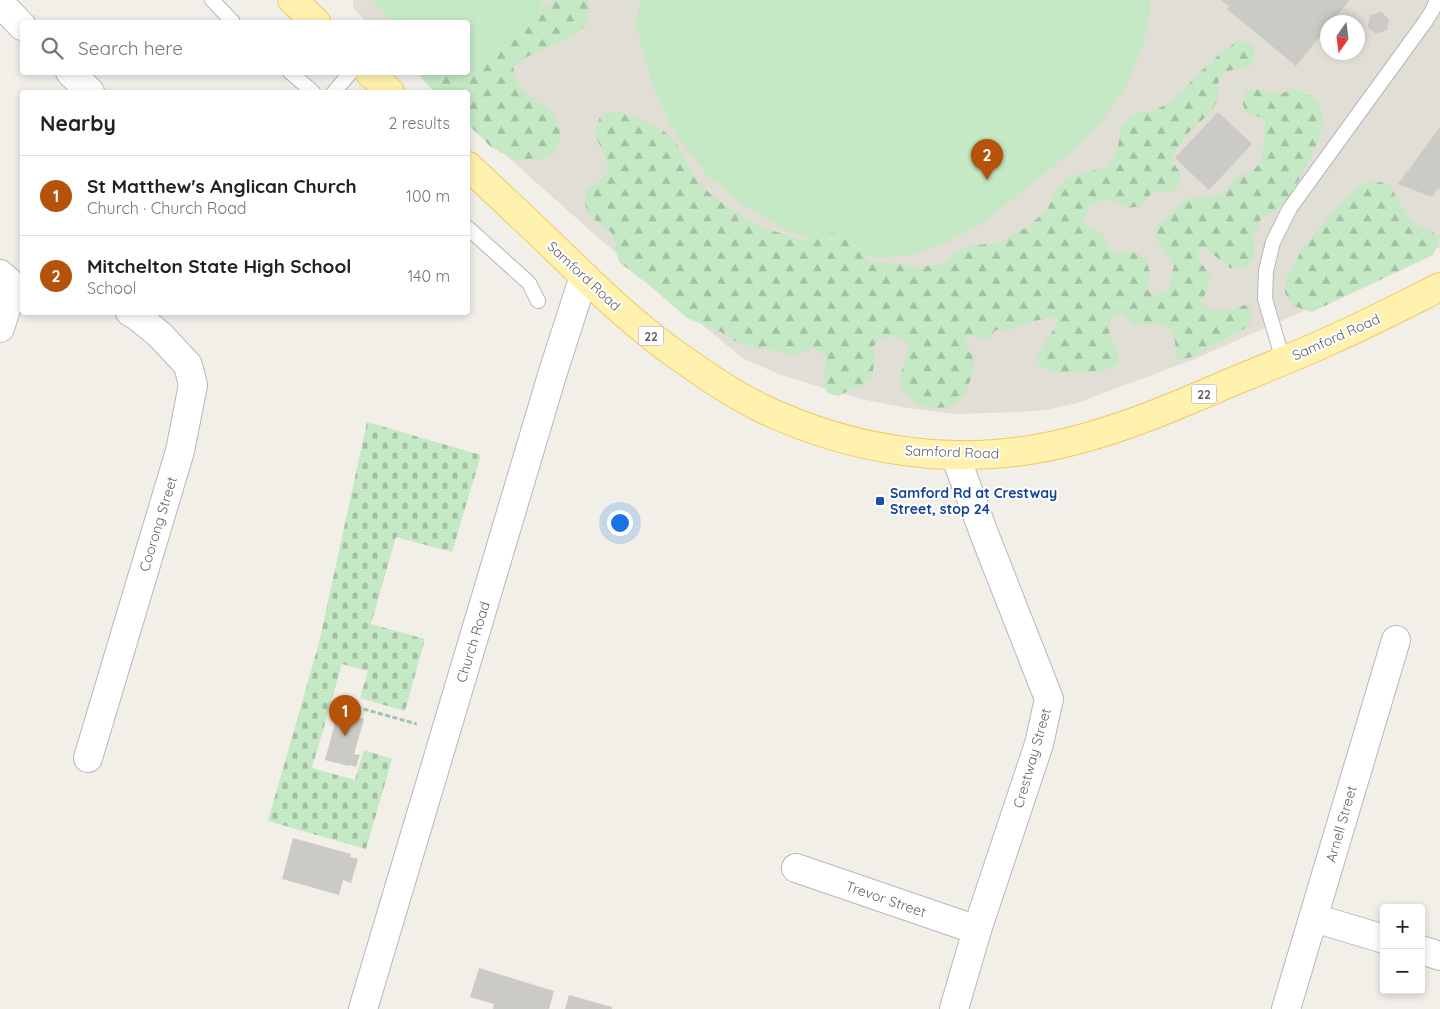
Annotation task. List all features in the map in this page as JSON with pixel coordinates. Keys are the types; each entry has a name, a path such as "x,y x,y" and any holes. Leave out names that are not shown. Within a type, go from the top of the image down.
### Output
{"main road":[{"path":"292,0 314,20"},
{"path":"372,75 388,90"},
{"name":"Samford Road","path":"470,168 584,276 651,336 680,358 759,407 814,430 863,444 906,452 955,455 1006,454 1039,449 1106,431 1160,412 1340,336 1440,287"}],"street":[{"path":"0,3 20,24"},
{"path":"73,75 88,90"},
{"name":"Church Road","path":"363,1009 552,372 584,276"},
{"path":"0,328 10,279"},
{"name":"Coorong Street","path":"88,758 180,450 194,385 188,365 160,335 135,315"},
{"name":"Crestway Street","path":"954,1009 977,930 1039,744 1049,699 955,455"},
{"name":"Arnell Street","path":"1286,1009 1396,640"},
{"name":"Trevor Street","path":"796,868 977,930"},
{"path":"1314,918 1380,938"},
{"path":"1425,951 1440,956"}],"lane":[{"path":"212,0 231,20"},
{"path":"1284,360 1266,299 1266,271 1273,242 1290,208 1425,22 1437,0"},
{"path":"293,75 311,90"},
{"path":"336,90 348,75"},
{"path":"470,230 529,283 538,301"}],"path":[{"path":"352,710 354,706 417,724"}],"shaded area":[{"path":"353,0 1440,0 1440,247 1392,272 1192,360 1077,403 1046,410 956,414 908,408 861,399 781,375 742,358 594,234 473,126 470,90 463,90 423,75 470,75 470,20 365,20 353,8"}],"green space":[{"path":"372,0 543,0 545,2 470,74 470,20 392,20"},
{"path":"553,0 589,0 586,26 565,40 528,56 513,66 520,87 553,114 560,128 559,143 554,154 545,159 518,161 491,147 470,126 470,90 432,90 419,75 470,75 470,68 530,12 552,5"},
{"path":"641,0 1150,0 1150,16 1141,51 1125,88 1102,121 1080,145 984,222 947,242 915,254 881,258 843,252 786,230 742,204 706,174 674,131 653,87 636,25"},
{"path":"1239,40 1251,44 1255,53 1251,66 1223,72 1217,86 1218,100 1210,113 1189,132 1174,152 1173,163 1180,172 1180,185 1170,193 1157,190 1150,195 1142,206 1128,208 1114,201 1102,200 1090,206 1083,219 1086,226 1094,228 1103,234 1107,246 1116,255 1131,251 1145,258 1150,272 1147,289 1155,296 1168,291 1174,265 1156,239 1158,224 1173,212 1181,201 1213,197 1226,191 1235,178 1253,171 1262,160 1266,120 1245,111 1242,101 1246,92 1254,88 1280,94 1293,89 1306,93 1317,100 1321,109 1323,124 1319,140 1291,195 1276,210 1261,218 1253,239 1255,256 1247,267 1230,268 1204,247 1197,251 1201,263 1210,275 1207,291 1201,301 1209,310 1226,311 1245,305 1252,311 1249,326 1193,357 1178,360 1174,339 1166,327 1156,324 1134,325 1121,313 1110,321 1109,335 1117,348 1119,363 1105,371 1059,373 1045,369 1036,361 1041,349 1056,326 1057,317 1033,321 1013,329 996,330 986,340 974,335 967,336 966,346 973,356 974,371 964,396 950,407 933,408 920,405 905,393 898,380 907,358 908,343 894,336 880,338 873,347 875,360 871,380 838,396 827,393 824,385 826,357 813,347 795,356 779,351 759,349 735,341 721,332 687,318 619,262 611,232 588,215 585,204 586,189 599,181 609,171 604,154 594,133 600,117 616,111 663,130 678,146 687,165 701,186 727,207 761,227 803,242 820,234 841,233 870,262 921,267 944,263 956,251 971,246 1001,242 1030,225 1048,208 1057,189 1068,177 1109,167 1117,151 1121,128 1132,114 1152,111 1172,102 1197,75 1223,51"},
{"path":"445,75 469,75 457,87"},
{"path":"1381,182 1391,186 1398,202 1418,226 1440,237 1433,255 1312,312 1293,306 1285,293 1286,279 1303,248 1349,194 1364,183"},
{"path":"367,422 481,455 452,552 396,537 371,624 425,639 405,711 360,698 368,671 342,664 312,768 355,780 364,750 392,759 366,849 268,821 319,643"}],"building":[{"path":"1221,0 1350,0 1337,15 1320,15 1320,37 1296,66 1227,9 1229,6"},
{"path":"1381,12 1389,19 1387,30 1376,34 1368,27 1370,15"},
{"path":"1218,112 1252,144 1209,190 1175,158"},
{"path":"1440,127 1440,189 1438,188 1432,197 1398,184"},
{"path":"348,709 358,712 357,717 364,719 354,754 360,755 356,767 325,760 338,712 346,715"},
{"path":"293,838 351,854 350,857 358,859 351,883 343,880 339,895 282,879"},
{"path":"479,968 554,991 549,1009 493,1009 494,1004 470,997"},
{"path":"569,995 612,1007 612,1009 565,1009"}],"place":[{"name":"Mitchelton State High School","path":"987,180"},
{"name":"Samford Rd at Crestway Street, stop 24","path":"880,501"},
{"name":"St Matthew's Anglican Church","path":"345,736"}]}
